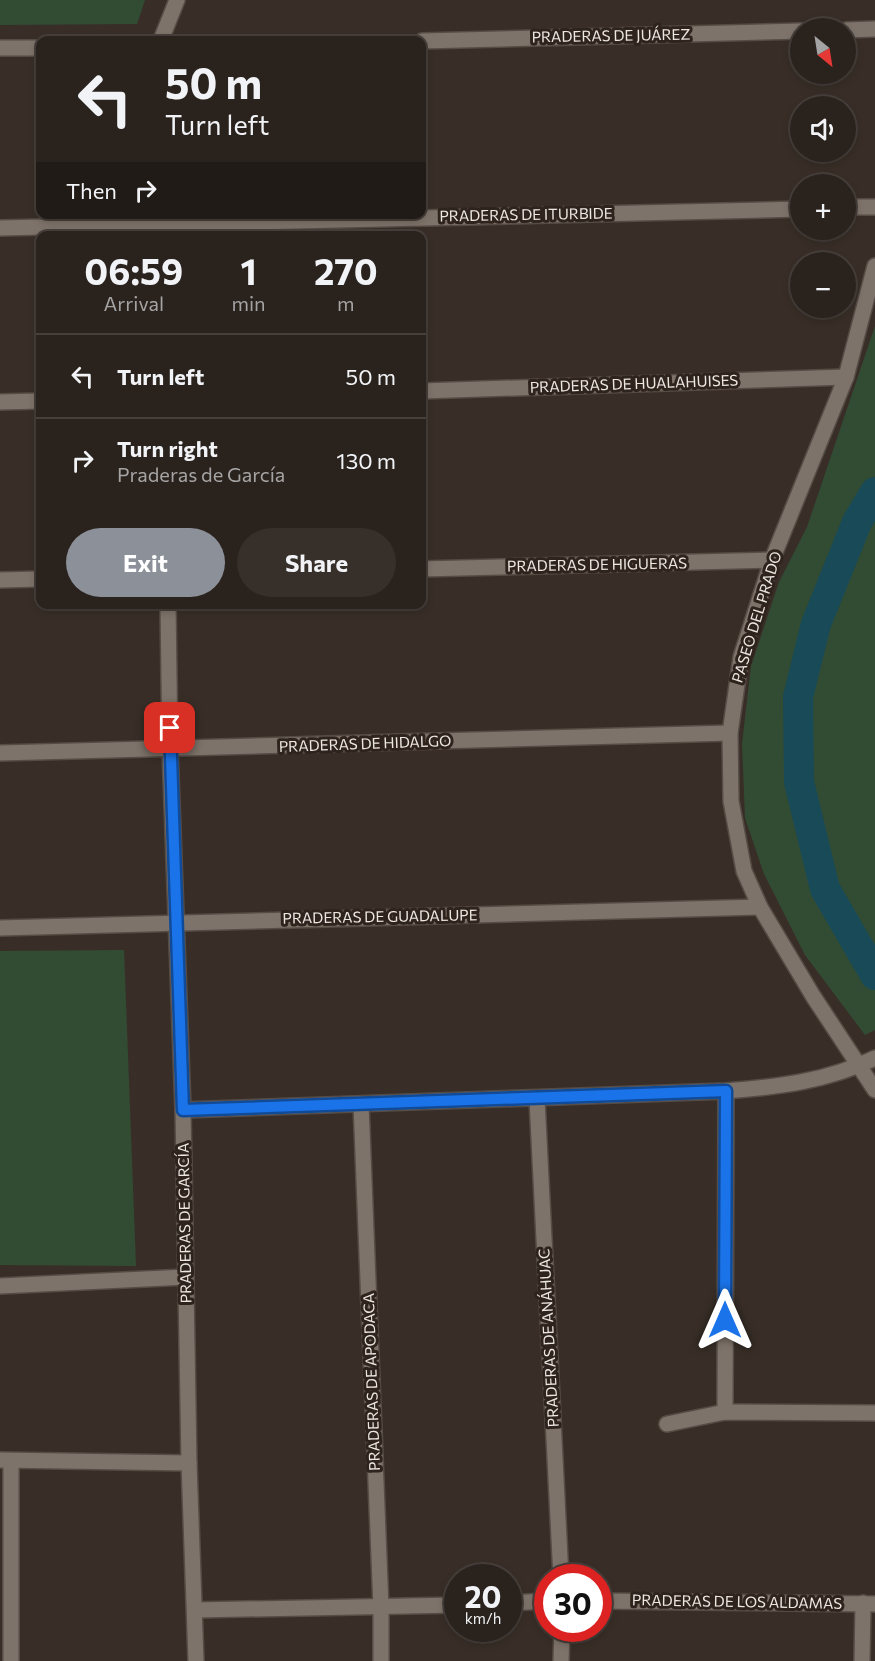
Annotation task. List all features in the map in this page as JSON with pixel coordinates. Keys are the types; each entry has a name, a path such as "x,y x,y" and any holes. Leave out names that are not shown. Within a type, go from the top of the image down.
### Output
{"street":[{"path":"163,36 177,0"},
{"path":"856,30 875,29"},
{"name":"PRADERAS DE JUÁREZ","path":"426,41 790,31"},
{"path":"0,48 36,48"},
{"path":"856,207 875,207"},
{"name":"PRADERAS DE ITURBIDE","path":"426,218 790,208"},
{"name":"PRADERAS DE ITURBIDE","path":"0,228 382,219"},
{"name":"PASEO DEL PRADO","path":"875,266 846,377 772,560 741,657 730,734 731,801 744,871 760,907 813,996 875,1090"},
{"name":"PRADERAS DE HUALAHUISES","path":"426,391 846,377"},
{"path":"0,402 36,401"},
{"name":"PRADERAS DE HIGUERAS","path":"426,569 772,560"},
{"path":"0,580 36,579"},
{"name":"PRADERAS DE GARCÍA","path":"168,609 196,1661"},
{"name":"PRADERAS DE HIDALGO","path":"0,753 730,734"},
{"name":"PRADERAS DE GUADALUPE","path":"0,928 760,907"},
{"path":"183,1110 726,1091 775,1087 819,1079 859,1066 875,1058"},
{"path":"725,1412 726,1091"},
{"name":"PRADERAS DE ANÁHUAC","path":"537,1099 560,1564"},
{"name":"PRADERAS DE APODACA","path":"361,1104 381,1608 381,1661"},
{"path":"0,1286 186,1277"},
{"path":"667,1424 725,1412 875,1413"},
{"path":"11,1661 5,1461 189,1463"},
{"name":"PRADERAS DE LOS ALDAMAS","path":"612,1601 869,1604"},
{"path":"862,1661 869,1604"},
{"path":"195,1610 444,1606"},
{"path":"561,1661 562,1642"}],"green space":[{"path":"0,0 145,0 137,24 0,25"},
{"path":"875,326 875,1030 865,1035 805,955 764,874 745,818 742,744 751,666 779,582 807,527"},
{"path":"124,950 136,1266 0,1265 0,951"}],"waterway":[{"path":"875,492 857,522 816,624 798,697 799,782 825,889 875,975"}],"route":[{"path":"170,728 183,1110 726,1091 725,1320"}]}
